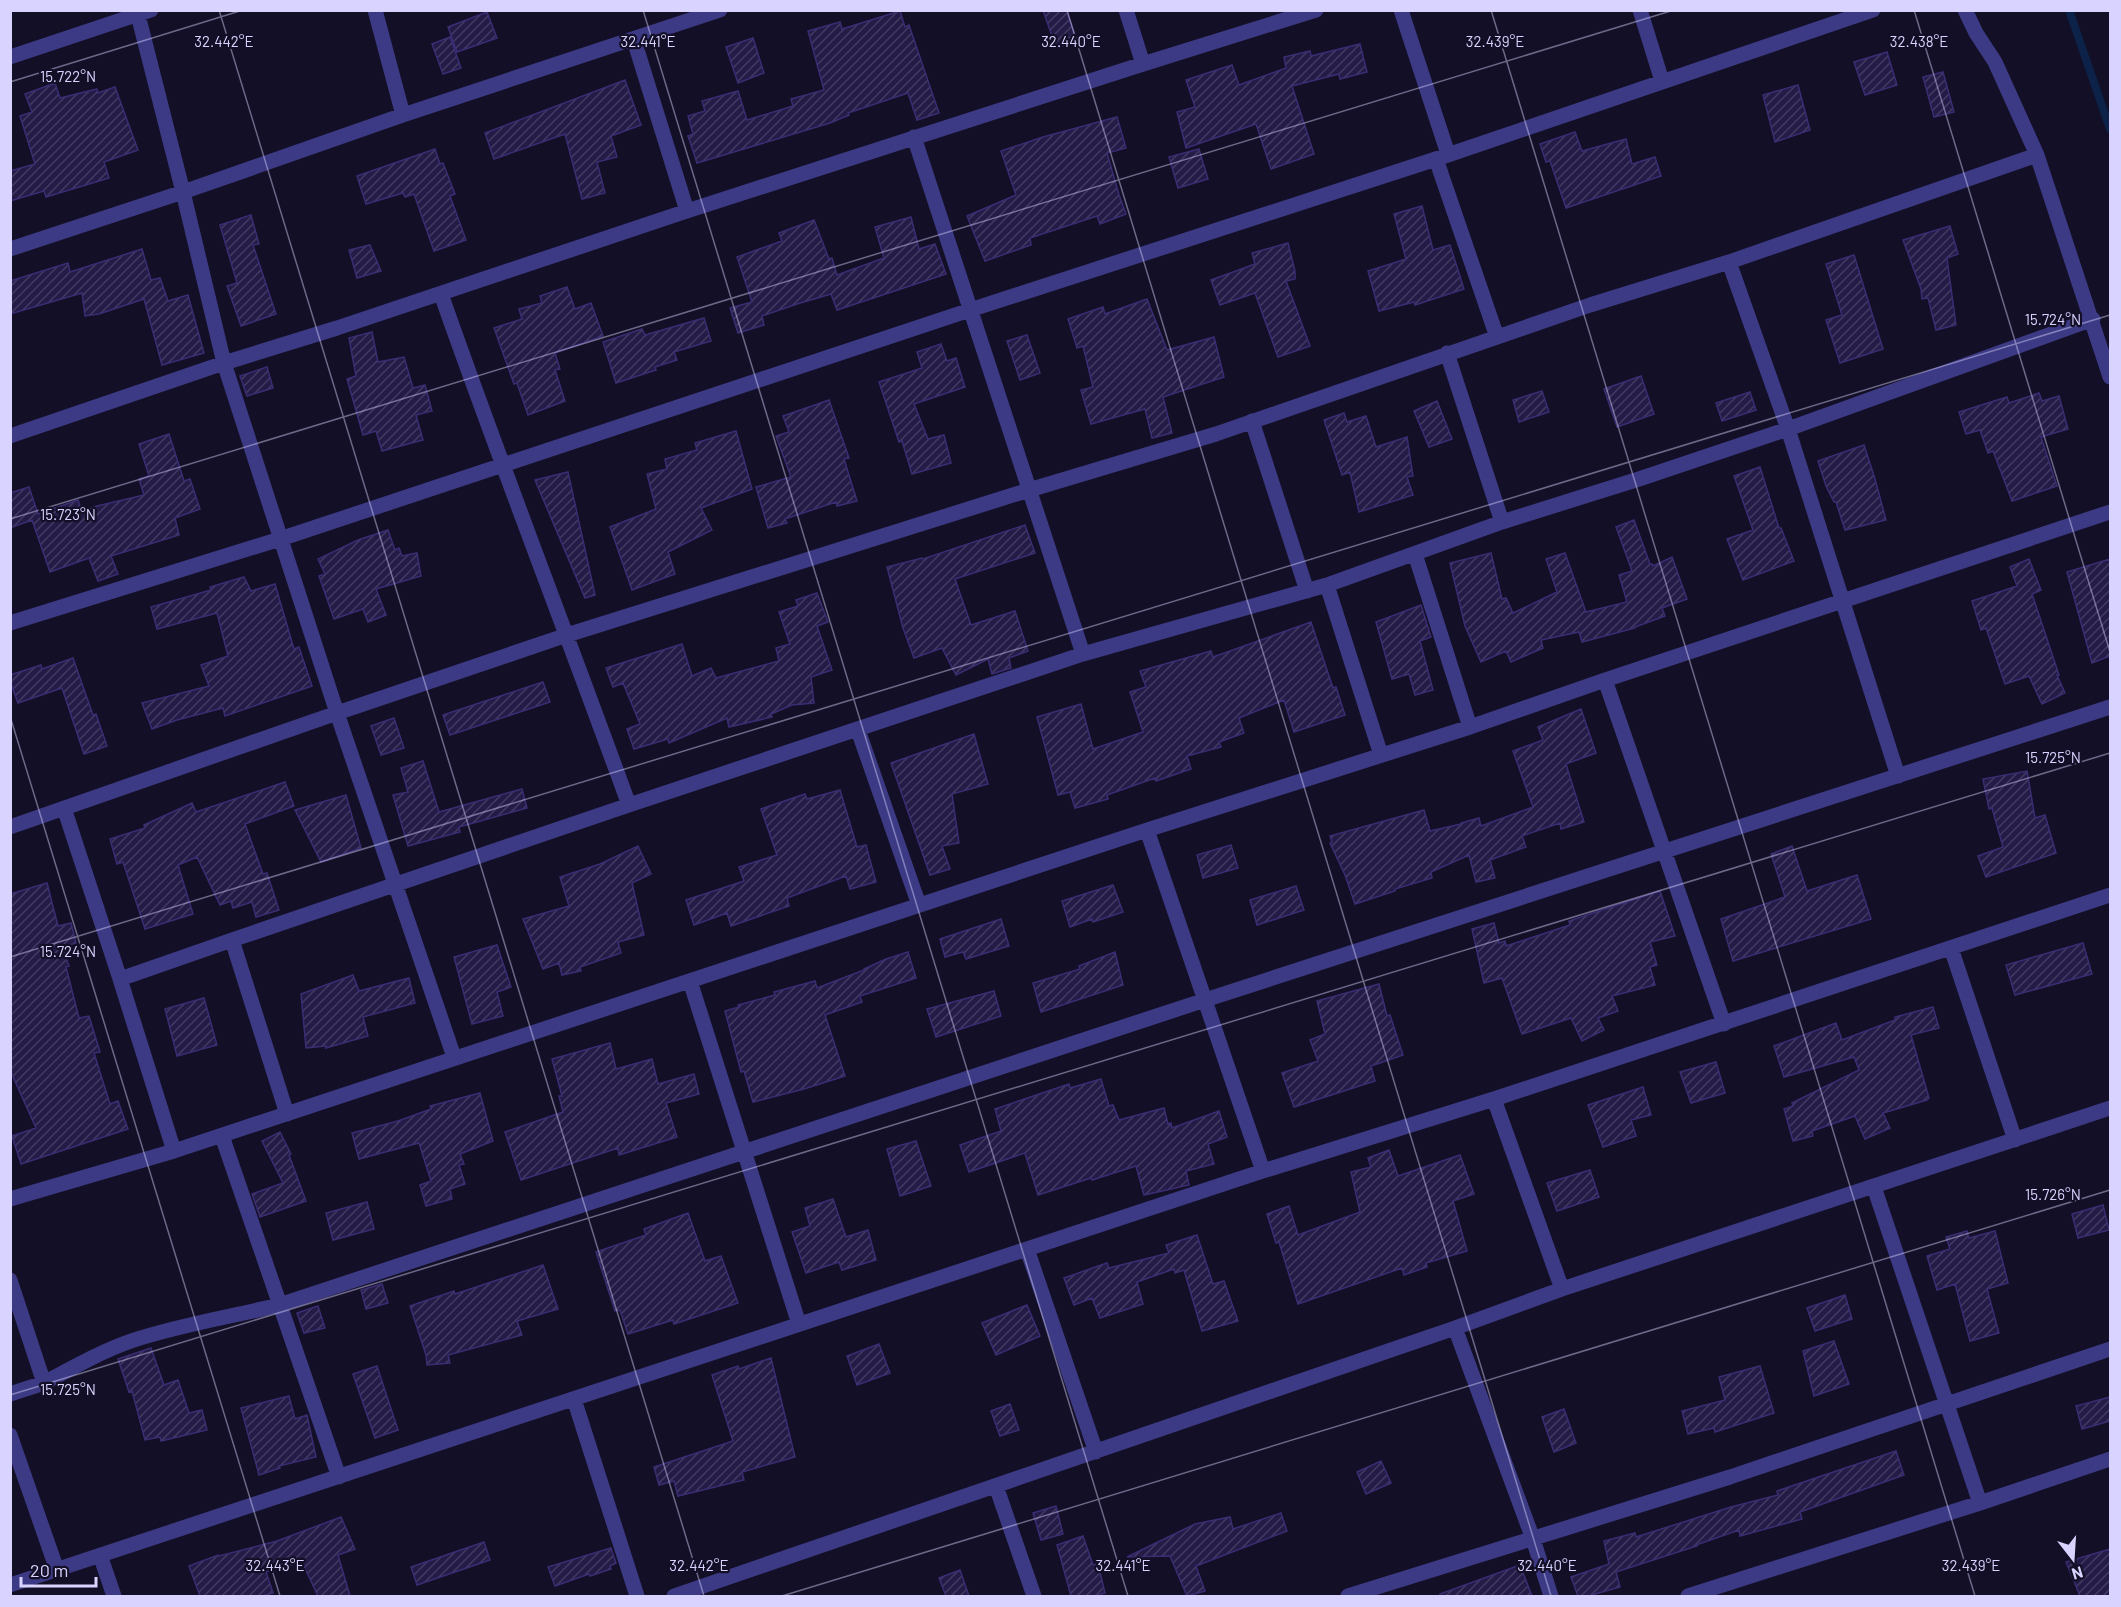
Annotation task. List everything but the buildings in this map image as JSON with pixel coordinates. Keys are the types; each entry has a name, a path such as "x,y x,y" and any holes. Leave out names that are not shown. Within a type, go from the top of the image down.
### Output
{"street":[{"path":"375,10 403,115"},
{"path":"10,249 720,10"},
{"path":"1126,10 1143,64"},
{"path":"10,436 687,211 1316,10"},
{"path":"1401,10 1497,337"},
{"path":"1640,10 1662,81"},
{"path":"11,620 280,539 1442,156 1873,10"},
{"path":"1965,10 1976,33 1995,62 2037,155 2093,319 2110,377"},
{"path":"10,57 144,13 183,192 224,363 337,713 454,1057"},
{"path":"634,40 687,211"},
{"path":"914,137 1083,654"},
{"path":"10,827 567,635 1252,421 1590,305 1730,262 2037,155"},
{"path":"1730,262 1788,429 1898,776"},
{"path":"441,294 502,466 629,805"},
{"path":"120,979 629,805 1083,654 1327,585 1502,522 1788,429 2093,319"},
{"path":"1447,353 1502,522"},
{"path":"1252,421 1307,591"},
{"path":"10,1199 222,1136 454,1057 1147,830 1470,727 2110,512"},
{"path":"1415,554 1470,727"},
{"path":"1327,585 1381,755"},
{"path":"1605,680 1724,1024"},
{"path":"10,1394 44,1383 103,1352 130,1341 279,1305 1665,849 2110,707"},
{"path":"858,730 919,905"},
{"path":"64,808 174,1151"},
{"path":"1147,830 1263,1171"},
{"path":"10,1585 1263,1171 1494,1099 2110,895"},
{"path":"232,940 287,1114"},
{"path":"1951,948 2015,1140"},
{"path":"690,981 799,1324"},
{"path":"1494,1099 1562,1289"},
{"path":"674,1596 1455,1328 1562,1289 2110,1108"},
{"path":"222,1136 339,1477"},
{"path":"1874,1187 1980,1503"},
{"path":"1027,1249 1096,1452"},
{"path":"10,1280 44,1383"},
{"path":"1455,1328 1533,1539 1551,1596"},
{"path":"1348,1596 1730,1477 2110,1348"},
{"path":"574,1399 637,1596"},
{"path":"10,1435 57,1570"},
{"path":"1688,1596 2110,1459"},
{"path":"996,1486 1034,1596"},
{"path":"100,1555 114,1596"}],"waterway":[{"path":"2069,10 2110,129"}]}
